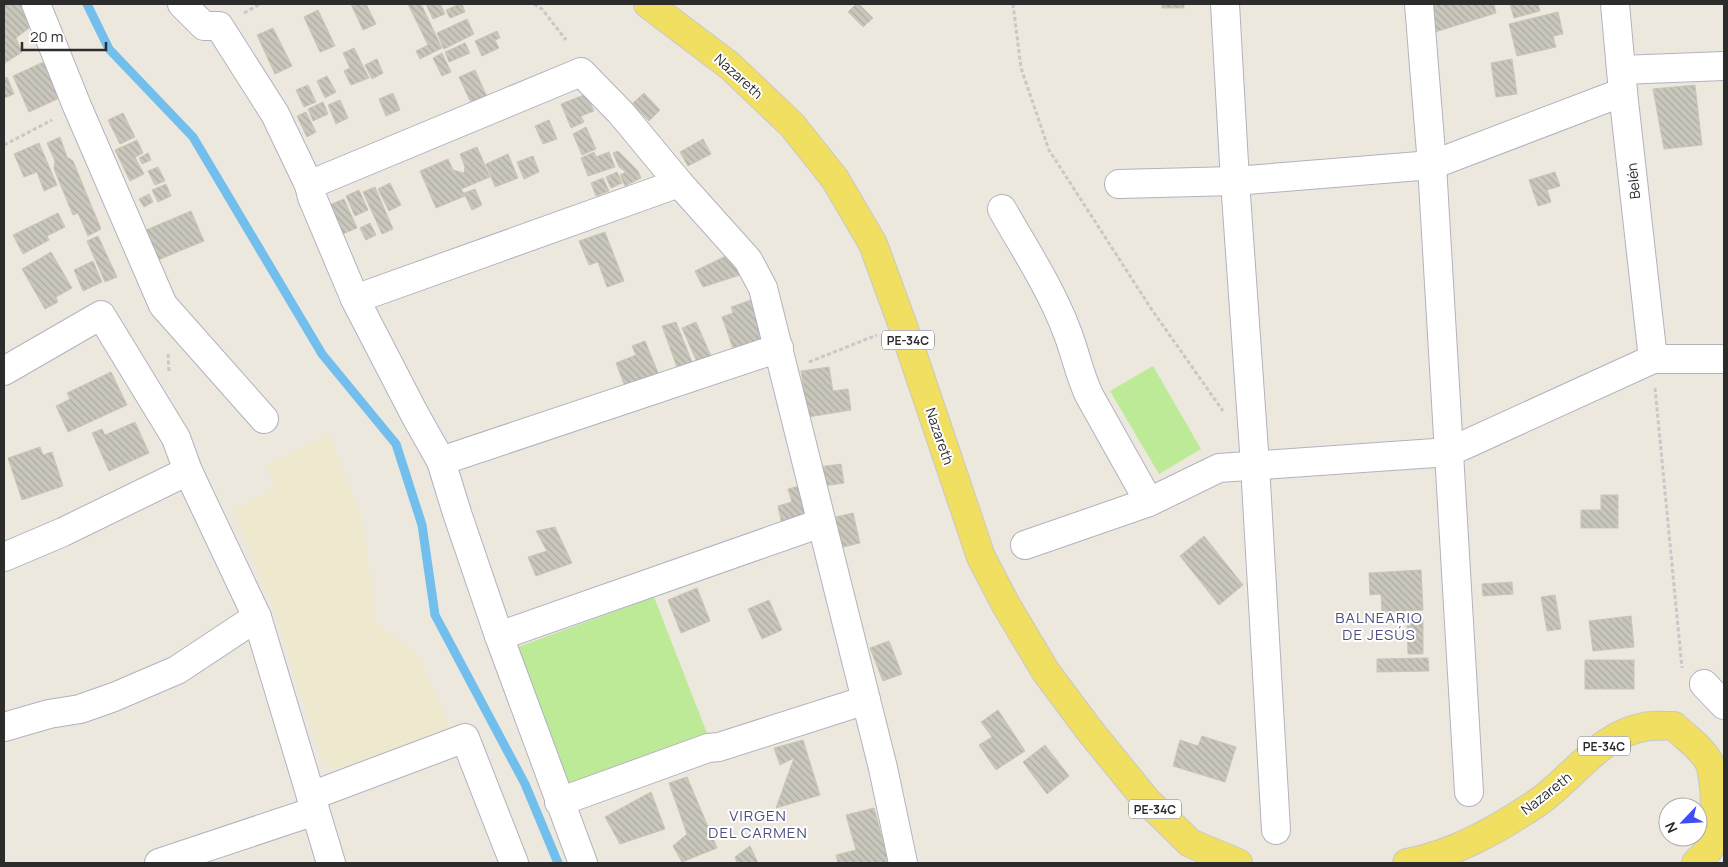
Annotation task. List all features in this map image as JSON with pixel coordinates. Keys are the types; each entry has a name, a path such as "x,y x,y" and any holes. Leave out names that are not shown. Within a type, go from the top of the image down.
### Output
{"main road":[{"name":"Nazareth","path":"648,4 730,66 792,125 828,172 873,244 903,326 981,557 1006,606 1046,672 1090,731 1147,800 1190,842 1238,863"},
{"name":"Nazareth","path":"1407,863 1429,859 1472,842 1538,802 1600,748 1622,733 1644,727 1674,726 1709,762 1715,793 1714,829 1710,849 1696,863"},
{"path":"1674,863 1684,863"}],"street":[{"path":"36,4 77,106 163,305 264,419"},
{"path":"182,4 204,26 219,26 275,114 309,185 312,197 355,298 415,415 441,461 499,636 583,863"},
{"path":"1224,4 1255,465 1276,830"},
{"path":"1419,4 1432,165 1469,792"},
{"name":"Belén","path":"1616,4 1622,81 1652,359"},
{"path":"1119,184 1235,181 1432,165 1622,81 1724,66"},
{"path":"309,185 581,72 621,113 679,183 748,260 763,288 883,768 903,863"},
{"path":"355,298 679,183"},
{"path":"1002,209 1042,279 1067,329 1082,381 1089,395 1149,502"},
{"path":"4,371 101,315 176,438 188,471 257,617 331,863"},
{"path":"1026,545 1149,502 1219,468 1449,452 1652,359 1724,359"},
{"path":"441,461 782,360"},
{"path":"4,557 63,532 188,471"},
{"path":"499,636 821,523"},
{"path":"4,728 49,714 80,709 114,697 177,670 257,617"},
{"path":"1694,677 1724,705"},
{"path":"559,802 708,748 719,747 866,700"},
{"path":"159,863 313,804 465,738 514,863"}],"path":[{"path":"534,4 542,9 566,40"},
{"path":"1013,4 1021,68 1048,150 1152,310 1225,414"},
{"path":"4,145 77,106"},
{"path":"782,360 903,326"},
{"path":"1652,359 1694,677"}],"shaded area":[{"path":"329,434 362,519 377,624 417,653 450,727 343,773 322,761 273,608 233,509 275,489 266,465"}],"green space":[{"path":"1153,366 1201,449 1159,474 1110,391"},
{"path":"654,597 707,733 566,784 518,647"}],"building":[{"path":"4,4 26,4 29,28 16,38 22,52 5,63 4,60"},
{"path":"351,4 366,4 376,24 363,30"},
{"path":"408,4 421,4 442,48 420,59 416,51 428,45"},
{"path":"426,4 440,4 445,14 433,19"},
{"path":"462,4 465,12 450,18 446,10"},
{"path":"856,4 859,4 873,18 863,27 848,12"},
{"path":"1162,4 1184,4 1184,8 1162,8"},
{"path":"1437,4 1494,4 1496,13 1435,32 1427,7"},
{"path":"1510,4 1538,4 1540,11 1514,18"},
{"path":"318,10 335,46 320,52 304,17"},
{"path":"1558,12 1563,34 1553,36 1556,47 1517,56 1509,24"},
{"path":"467,19 474,34 444,49 437,33"},
{"path":"273,28 292,66 275,74 257,35"},
{"path":"497,31 500,38 495,40 499,48 482,56 475,41"},
{"path":"465,43 470,53 449,62 445,52"},
{"path":"354,48 369,78 351,85 344,71 350,68 343,53"},
{"path":"442,53 451,72 442,76 433,58"},
{"path":"50,59 66,95 29,112 13,76"},
{"path":"377,59 383,73 372,79 365,65"},
{"path":"1512,59 1517,94 1496,97 1491,63"},
{"path":"475,70 487,97 472,105 459,77"},
{"path":"327,76 336,92 325,98 317,81"},
{"path":"7,77 14,94 4,98 4,79"},
{"path":"308,85 316,102 304,107 296,90"},
{"path":"1695,85 1702,145 1664,149 1653,89"},
{"path":"393,93 400,110 386,116 379,99"},
{"path":"644,93 660,110 649,121 632,104"},
{"path":"586,94 594,111 581,116 584,122 571,128 561,104"},
{"path":"340,100 348,118 336,124 328,105"},
{"path":"323,102 328,114 313,121 308,109"},
{"path":"306,112 316,132 307,137 297,116"},
{"path":"123,113 135,137 120,144 108,120"},
{"path":"549,120 557,139 543,144 535,126"},
{"path":"586,127 596,149 582,155 573,134"},
{"path":"60,137 67,157 73,161 101,229 88,236 78,213 73,215 54,169 55,161 47,143"},
{"path":"703,139 711,154 688,166 680,152"},
{"path":"137,140 143,153 135,157 144,174 130,181 115,150"},
{"path":"39,143 57,185 44,191 37,172 24,177 14,154"},
{"path":"477,147 490,177 461,189 465,196 436,208 420,171 448,159 453,170 464,173 465,167 460,154"},
{"path":"618,151 638,171 641,178 625,186 620,175 626,172 619,167 613,153"},
{"path":"594,152 596,157 609,152 615,167 588,176 581,158"},
{"path":"148,153 151,160 142,164 139,158"},
{"path":"508,154 518,178 495,187 486,164"},
{"path":"533,156 539,172 524,179 517,162"},
{"path":"158,167 165,181 155,185 148,171"},
{"path":"617,172 622,183 611,188 606,177"},
{"path":"1555,172 1560,186 1547,190 1551,202 1538,206 1529,180"},
{"path":"603,178 609,191 596,196 591,183"},
{"path":"390,183 401,205 389,211 378,189"},
{"path":"166,184 171,196 158,202 152,190"},
{"path":"375,187 393,229 382,234 363,192"},
{"path":"475,189 482,205 472,210 464,193"},
{"path":"359,190 368,210 355,216 346,196"},
{"path":"149,194 153,202 144,207 139,199"},
{"path":"344,199 357,228 340,235 327,206"},
{"path":"191,211 204,241 158,260 146,230"},
{"path":"58,213 65,227 47,236 49,240 23,254 13,235"},
{"path":"370,223 376,235 366,240 360,228"},
{"path":"605,232 624,281 607,287 598,262 589,265 579,241"},
{"path":"98,236 117,277 105,282 87,241"},
{"path":"51,252 72,288 56,297 58,302 45,309 22,269"},
{"path":"728,255 743,274 703,287 695,271"},
{"path":"93,261 102,282 83,291 74,270"},
{"path":"754,299 767,339 734,351 722,317 733,313 731,307"},
{"path":"676,322 692,362 677,367 662,326"},
{"path":"696,322 711,356 697,362 682,328"},
{"path":"645,341 659,375 626,389 616,363 636,355 632,346"},
{"path":"829,367 833,391 848,389 851,410 808,417 801,371"},
{"path":"111,372 127,405 68,432 56,406 70,399 67,393"},
{"path":"135,422 149,453 109,471 92,433 102,429 105,435"},
{"path":"40,447 43,455 52,452 63,486 22,500 8,458"},
{"path":"841,464 844,483 822,486 819,467"},
{"path":"803,485 812,517 782,525 778,506 792,502 788,489"},
{"path":"1601,495 1618,495 1618,528 1581,528 1581,510 1601,510"},
{"path":"853,513 860,543 839,548 832,518"},
{"path":"555,527 572,563 536,576 528,557 547,551 536,531"},
{"path":"1204,536 1243,585 1219,605 1180,556"},
{"path":"1421,570 1423,610 1382,612 1381,594 1370,595 1369,573"},
{"path":"1512,582 1513,594 1483,596 1482,584"},
{"path":"697,588 710,621 681,633 668,600"},
{"path":"1555,595 1561,629 1547,631 1541,597"},
{"path":"769,600 782,630 762,639 748,609"},
{"path":"1631,616 1634,647 1593,651 1589,621"},
{"path":"1423,619 1423,654 1408,654 1407,620"},
{"path":"889,641 902,674 883,681 870,648"},
{"path":"1428,658 1429,671 1377,672 1377,659"},
{"path":"1585,660 1634,660 1634,689 1585,689"},
{"path":"998,710 1025,751 996,770 979,745 992,737 981,722"},
{"path":"1202,736 1236,747 1225,782 1173,766 1180,740 1198,746"},
{"path":"803,740 820,795 776,808 794,758 780,765 774,748"},
{"path":"1045,745 1069,776 1047,794 1023,762"},
{"path":"687,777 717,848 682,862 673,846 687,834 669,783"},
{"path":"651,792 665,829 620,844 605,817"},
{"path":"874,808 889,863 838,863 836,855 856,850 846,815"},
{"path":"750,846 758,863 737,863 735,857"}],"waterway":[{"path":"87,4 109,49 193,137 322,354 396,444 422,525 435,615 525,784 558,863"}],"district":[{"name":"BALNEARIO DE JESÚS","path":"1379,626"},
{"name":"VIRGEN DEL CARMEN","path":"758,824"}]}
